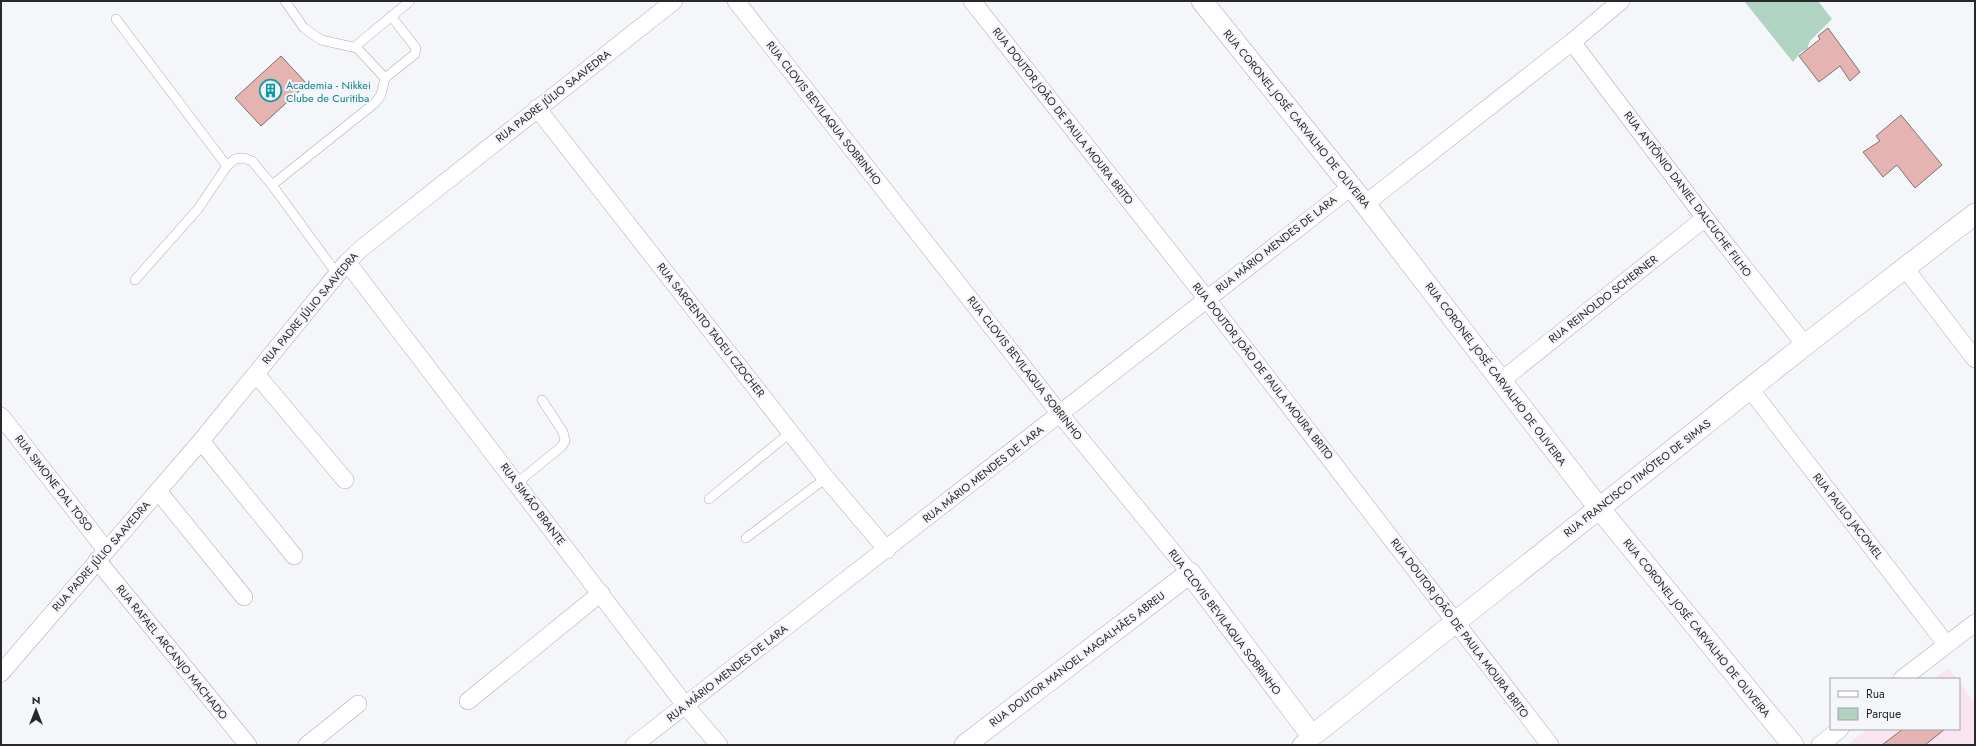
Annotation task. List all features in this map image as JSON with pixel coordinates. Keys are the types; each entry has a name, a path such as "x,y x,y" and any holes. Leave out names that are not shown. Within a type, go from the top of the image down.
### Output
{"street":[{"name":"RUA PADRE JÚLIO SAAVEDRA","path":"1,673 201,441 342,268 537,108 674,1"},
{"name":"RUA CLOVIS BEVILAQUA SOBRINHO","path":"736,1 1060,414 1190,573 1306,741"},
{"name":"RUA DOUTOR JOÃO DE PAULA MOURA BRITO","path":"972,1 1206,298 1550,745"},
{"name":"RUA CORONEL JOSÉ CARVALHO DE OLIVEIRA","path":"1202,1 1365,204 1502,380 1599,508 1793,745"},
{"path":"1365,204 1572,42 1621,1"},
{"name":"RUA ANTÔNIO DANIEL DALCUCHE FILHO","path":"1572,42 1705,218 1805,345"},
{"name":"RUA SARGENTO TADEU CZOCHER","path":"537,108 826,478 887,550"},
{"name":"RUA MÁRIO MENDES DE LARA","path":"634,745 887,550 1206,298 1351,187"},
{"name":"RUA FRANCISCO TIMÓTEO DE SIMAS","path":"1306,741 1805,345 1975,214"},
{"name":"RUA REINOLDO SCHERNER","path":"1502,380 1705,218"},
{"name":"RUA SIMÃO BRANTE","path":"342,268 517,483 685,705 719,745"},
{"path":"1905,268 1975,359"},
{"path":"256,374 345,480"},
{"name":"RUA PAULO JACOMEL","path":"1750,389 1946,644"},
{"name":"RUA SIMONE DAL TOSO","path":"1,416 102,555"},
{"path":"201,441 294,556"},
{"path":"158,491 244,597"},
{"name":"RUA RAFAEL ARCANJO MACHADO","path":"102,555 248,745"},
{"name":"RUA DOUTOR MANOEL MAGALHÃES ABREU","path":"965,745 1190,573"},
{"path":"468,701 601,593"},
{"path":"1903,678 1975,623"},
{"path":"307,745 358,704"},
{"path":"1820,745 1839,730"}],"lane":[{"path":"285,1 304,28 321,40 357,48 385,78"},
{"path":"357,48 358,44 410,1"},
{"path":"272,185 375,103 381,96 385,78 416,51 391,16"},
{"path":"116,19 227,166"},
{"path":"135,280 198,209 227,166 235,159 244,158 252,161 342,268"},
{"path":"517,483 561,447 565,441 563,432 542,400"},
{"path":"709,499 791,432"},
{"path":"746,538 826,478"}],"shaded area":[{"path":"1948,668 1956,678 1935,678"},
{"path":"1960,683 1975,703 1975,745 1847,745 1867,730 1960,730"}],"green space":[{"path":"1744,1 1818,1 1832,19 1810,41 1807,49 1801,52 1793,62"}],"building":[{"path":"1828,28 1860,72 1850,81 1840,66 1819,82 1799,56 1820,39 1818,36"},
{"name":"Academia - Nikkei Clube de Curitiba","path":"281,56 307,84 261,126 235,98"},
{"path":"1901,115 1942,165 1915,188 1897,165 1883,177 1863,152 1880,141 1876,136"},
{"path":"1902,730 1944,730 1925,745 1882,745"}],"place":[{"name":"Academia - Nikkei Clube de Curitiba","path":"271,91"}]}
